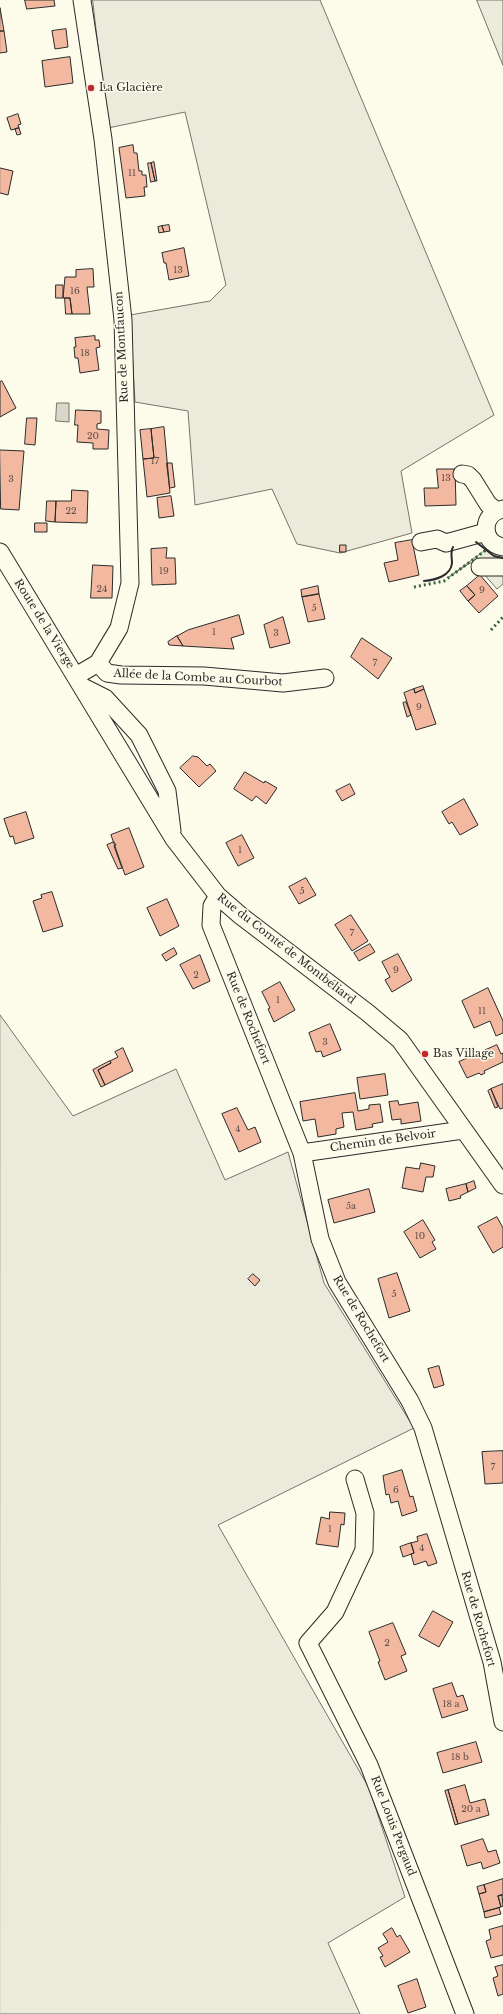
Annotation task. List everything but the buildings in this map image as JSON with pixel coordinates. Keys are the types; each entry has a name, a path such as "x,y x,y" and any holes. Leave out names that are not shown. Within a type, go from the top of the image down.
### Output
{"street":[{"name":"Rue de Montfaucon","path":"79,682 98,663 119,628 130,583 123,320 103,139 82,0"},
{"path":"462,474 468,474 488,504 500,510 487,520 486,532 493,543 503,547"},
{"path":"421,542 437,539 446,542 486,532"},
{"name":"Route de la Vierge","path":"0,552 79,682"},
{"path":"480,567 503,567"},
{"name":"Allée de la Combe au Courbot","path":"98,663 107,673 121,675 204,676 283,683 325,678"},
{"path":"79,682 105,698 139,735 167,792 174,839"},
{"name":"Rue du Comté de Montbéliard","path":"79,682 174,839 218,896 368,1013 400,1040 463,1130 502,1182"},
{"name":"Rue de Rochefort","path":"218,896 212,906 211,925 302,1152 320,1239 337,1282 410,1401 423,1428 492,1662 503,1722"},
{"name":"Chemin de Belvoir","path":"302,1152 463,1130"},
{"name":"Rue Louis Pergaud","path":"355,1479 365,1513 364,1550 335,1612 308,1643 369,1764 465,2014"}],"shaded area":[{"path":"93,0 320,0 494,415 401,471 412,533 340,553 297,544 272,489 195,505 188,411 135,402 130,315 210,301 226,285 185,112 108,128"},
{"path":"477,0 503,0 503,65"},
{"path":"57,403 69,403 69,422 56,421"},
{"path":"486,550 494,556 503,558 503,562 470,563 449,577"},
{"path":"503,571 503,584 497,589 482,572"},
{"path":"0,1015 73,1116 176,1069 225,1180 288,1152 324,1283 414,1428 218,1525 369,1788 405,1897 328,1943 360,2014 0,2014"}],"hedge":[{"path":"414,587 444,581 486,550"},
{"path":"491,630 503,617"}],"wall":[{"path":"476,542 494,556 503,558"},
{"path":"424,581 433,580 449,571 452,563 451,553 453,547"}],"place":[{"name":"La Glacière","path":"91,88"},
{"name":"Bas Village","path":"425,1054"}]}
